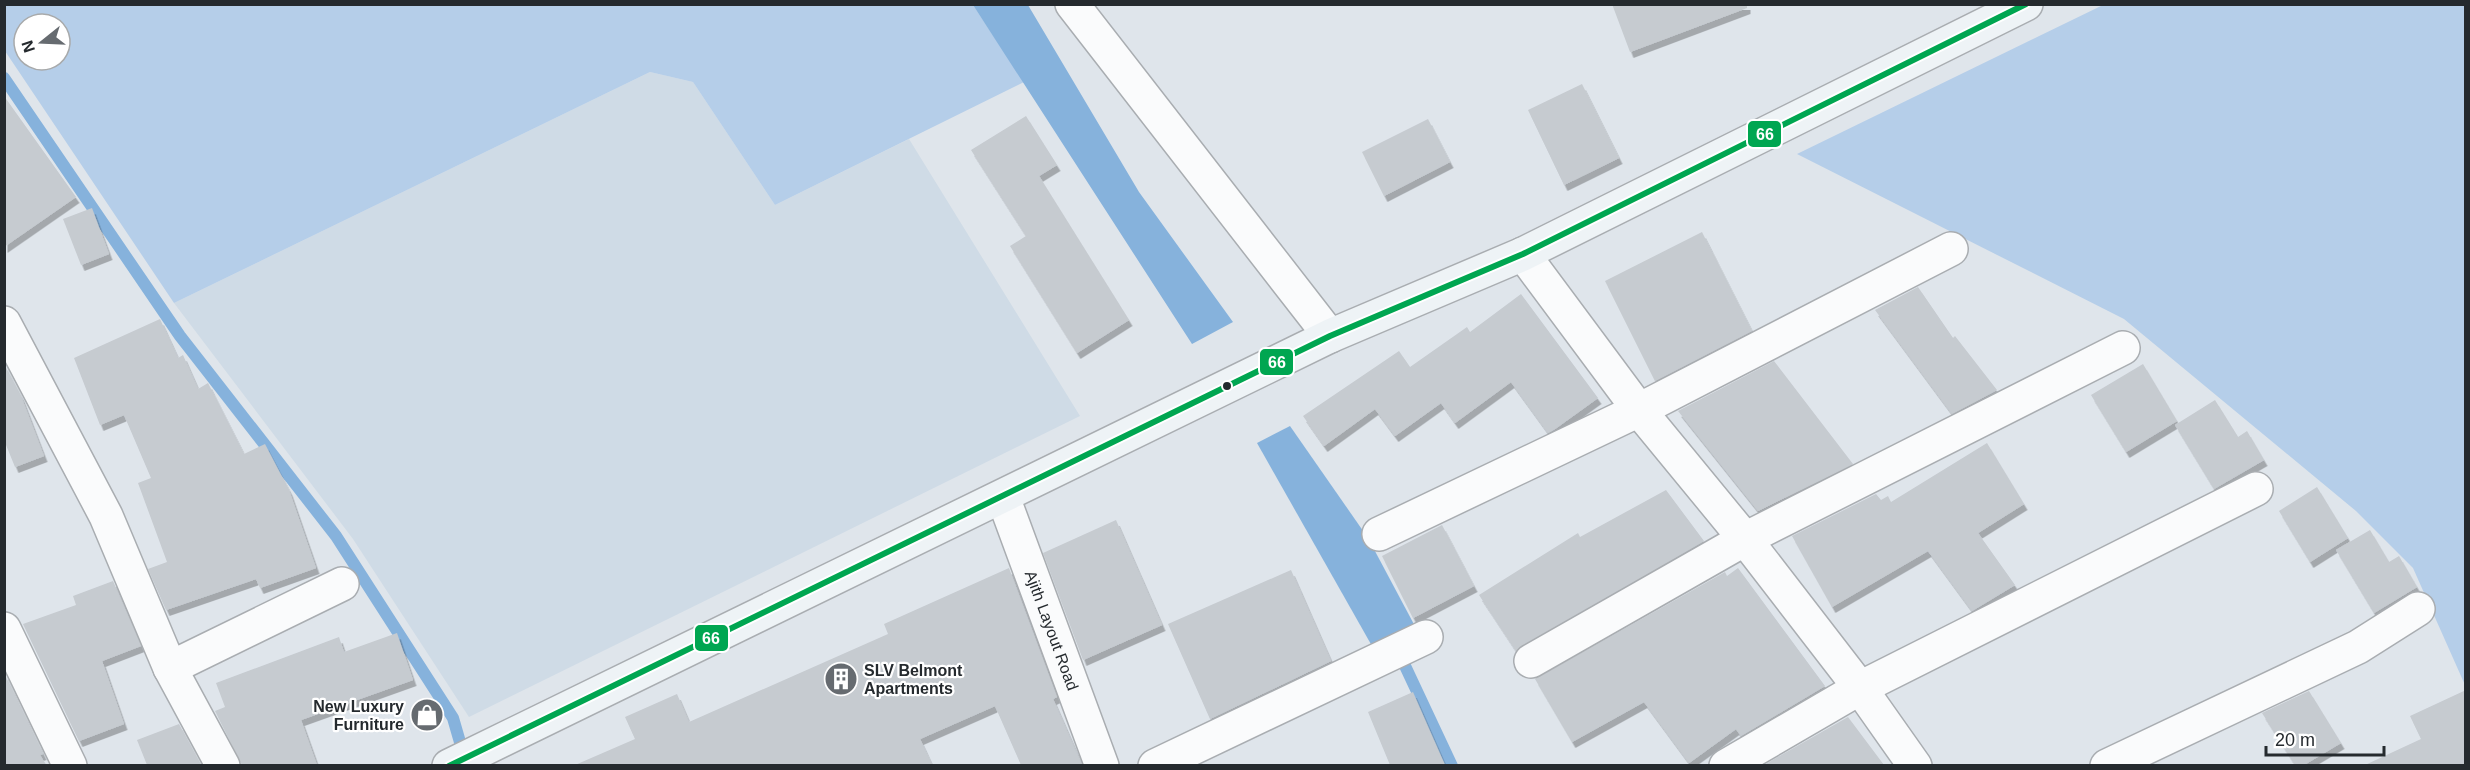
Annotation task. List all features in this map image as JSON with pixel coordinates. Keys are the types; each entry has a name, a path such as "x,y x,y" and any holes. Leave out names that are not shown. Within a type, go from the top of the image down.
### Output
{"main road":[{"path":"449,765 1330,336 1523,254 2026,4"}],"street":[{"path":"1072,4 1330,336"},
{"path":"1379,534 1640,410 1951,249"},
{"path":"1523,254 1640,410 1745,539 1860,688 1915,765"},
{"path":"4,323 106,516 170,668 223,765"},
{"path":"1531,661 1745,539 2123,348"},
{"path":"1726,765 1860,688 2256,489"},
{"name":"Ajith Layout Road","path":"1003,497 1102,765"},
{"path":"170,668 342,584"},
{"path":"2107,765 2358,647 2418,609"},
{"path":"4,629 70,765"},
{"path":"1155,765 1426,637"}],"shaded area":[{"path":"4,5 973,5 1024,82 775,205 693,82 650,72 174,303 19,72 72,72 72,12 12,12 12,61 5,51"},
{"path":"973,5 1028,5 1139,192 1233,322 1192,344"},
{"path":"2103,5 2465,5 2465,685 2413,568 2356,511 2124,319 1797,154"},
{"path":"650,72 693,82 775,205 909,139 1080,416 469,717 353,539 174,303"},
{"path":"1290,426 1368,538 1417,630 1372,646 1257,443"}],"building":[{"path":"1612,4 1747,4 1747,8 1630,52"},
{"path":"1582,84 1619,158 1564,185 1528,110"},
{"path":"4,96 76,197 4,247"},
{"path":"1026,116 1057,165 1039,176 1129,320 1077,353 1010,246 1026,236 971,150"},
{"path":"1428,119 1450,162 1384,196 1362,152"},
{"path":"92,208 109,254 81,265 63,219"},
{"path":"1702,232 1752,331 1655,381 1605,281"},
{"path":"1918,287 1953,338 1955,336 1997,390 1952,414 1875,310"},
{"path":"1521,294 1598,398 1548,433 1511,382 1455,423 1441,403 1395,436 1375,409 1324,446 1303,416 1399,351 1410,367 1467,327 1470,332"},
{"path":"160,319 178,358 183,355 198,389 208,383 244,454 265,444 289,490 316,568 260,588 256,579 166,610 148,569 167,562 138,483 151,478 124,415 100,425 74,358"},
{"path":"1774,361 1853,464 1758,511 1678,411"},
{"path":"4,364 21,396 44,456 15,467 4,440"},
{"path":"2143,364 2177,421 2126,452 2091,395"},
{"path":"2215,400 2238,437 2247,431 2264,460 2214,489 2175,425"},
{"path":"1987,443 2024,504 1978,533 2015,585 1972,611 1928,551 1832,607 1792,536 1876,494 1881,500 1888,496 1891,502"},
{"path":"2317,487 2348,538 2310,562 2279,511"},
{"path":"1666,490 1704,541 1516,651 1479,595 1578,533 1580,537"},
{"path":"1116,520 1162,625 1083,660 1043,553"},
{"path":"1442,525 1474,586 1413,618 1382,556"},
{"path":"2370,530 2389,562 2399,556 2417,587 2374,613 2336,550"},
{"path":"1009,568 1057,697 1053,699 1082,765 1021,765 995,706 920,739 932,765 575,765 635,739 625,717 677,694 689,722 888,634 884,624"},
{"path":"1738,568 1825,686 1741,736 1736,729 1689,763 1644,702 1572,742 1535,679 1725,572 1727,576"},
{"path":"1291,570 1331,661 1210,719 1168,624"},
{"path":"113,581 141,646 102,661 124,724 79,741 23,624 76,605 73,596"},
{"path":"397,633 413,680 301,720 317,765 242,765 215,711 225,707 216,683 339,637 344,652"},
{"path":"4,673 43,754 40,755 46,765 4,765"},
{"path":"2466,690 2466,765 2365,765 2421,739 2410,716"},
{"path":"2309,691 2341,743 2304,765 2295,765 2262,713"},
{"path":"1413,692 1445,765 1390,765 1368,712"},
{"path":"1848,717 1884,765 1764,765"},
{"path":"179,724 201,765 147,765 137,740"}],"waterway":[{"path":"4,78 180,336 336,536 453,718 464,756"},
{"path":"1399,653 1452,766"}],"transit line":[{"name":"66","path":"449,766 1330,336 1523,254 2026,4"}],"place":[{"name":"SLV Belmont Apartments","path":"841,679"},
{"name":"New Luxury Furniture","path":"427,715"}]}
